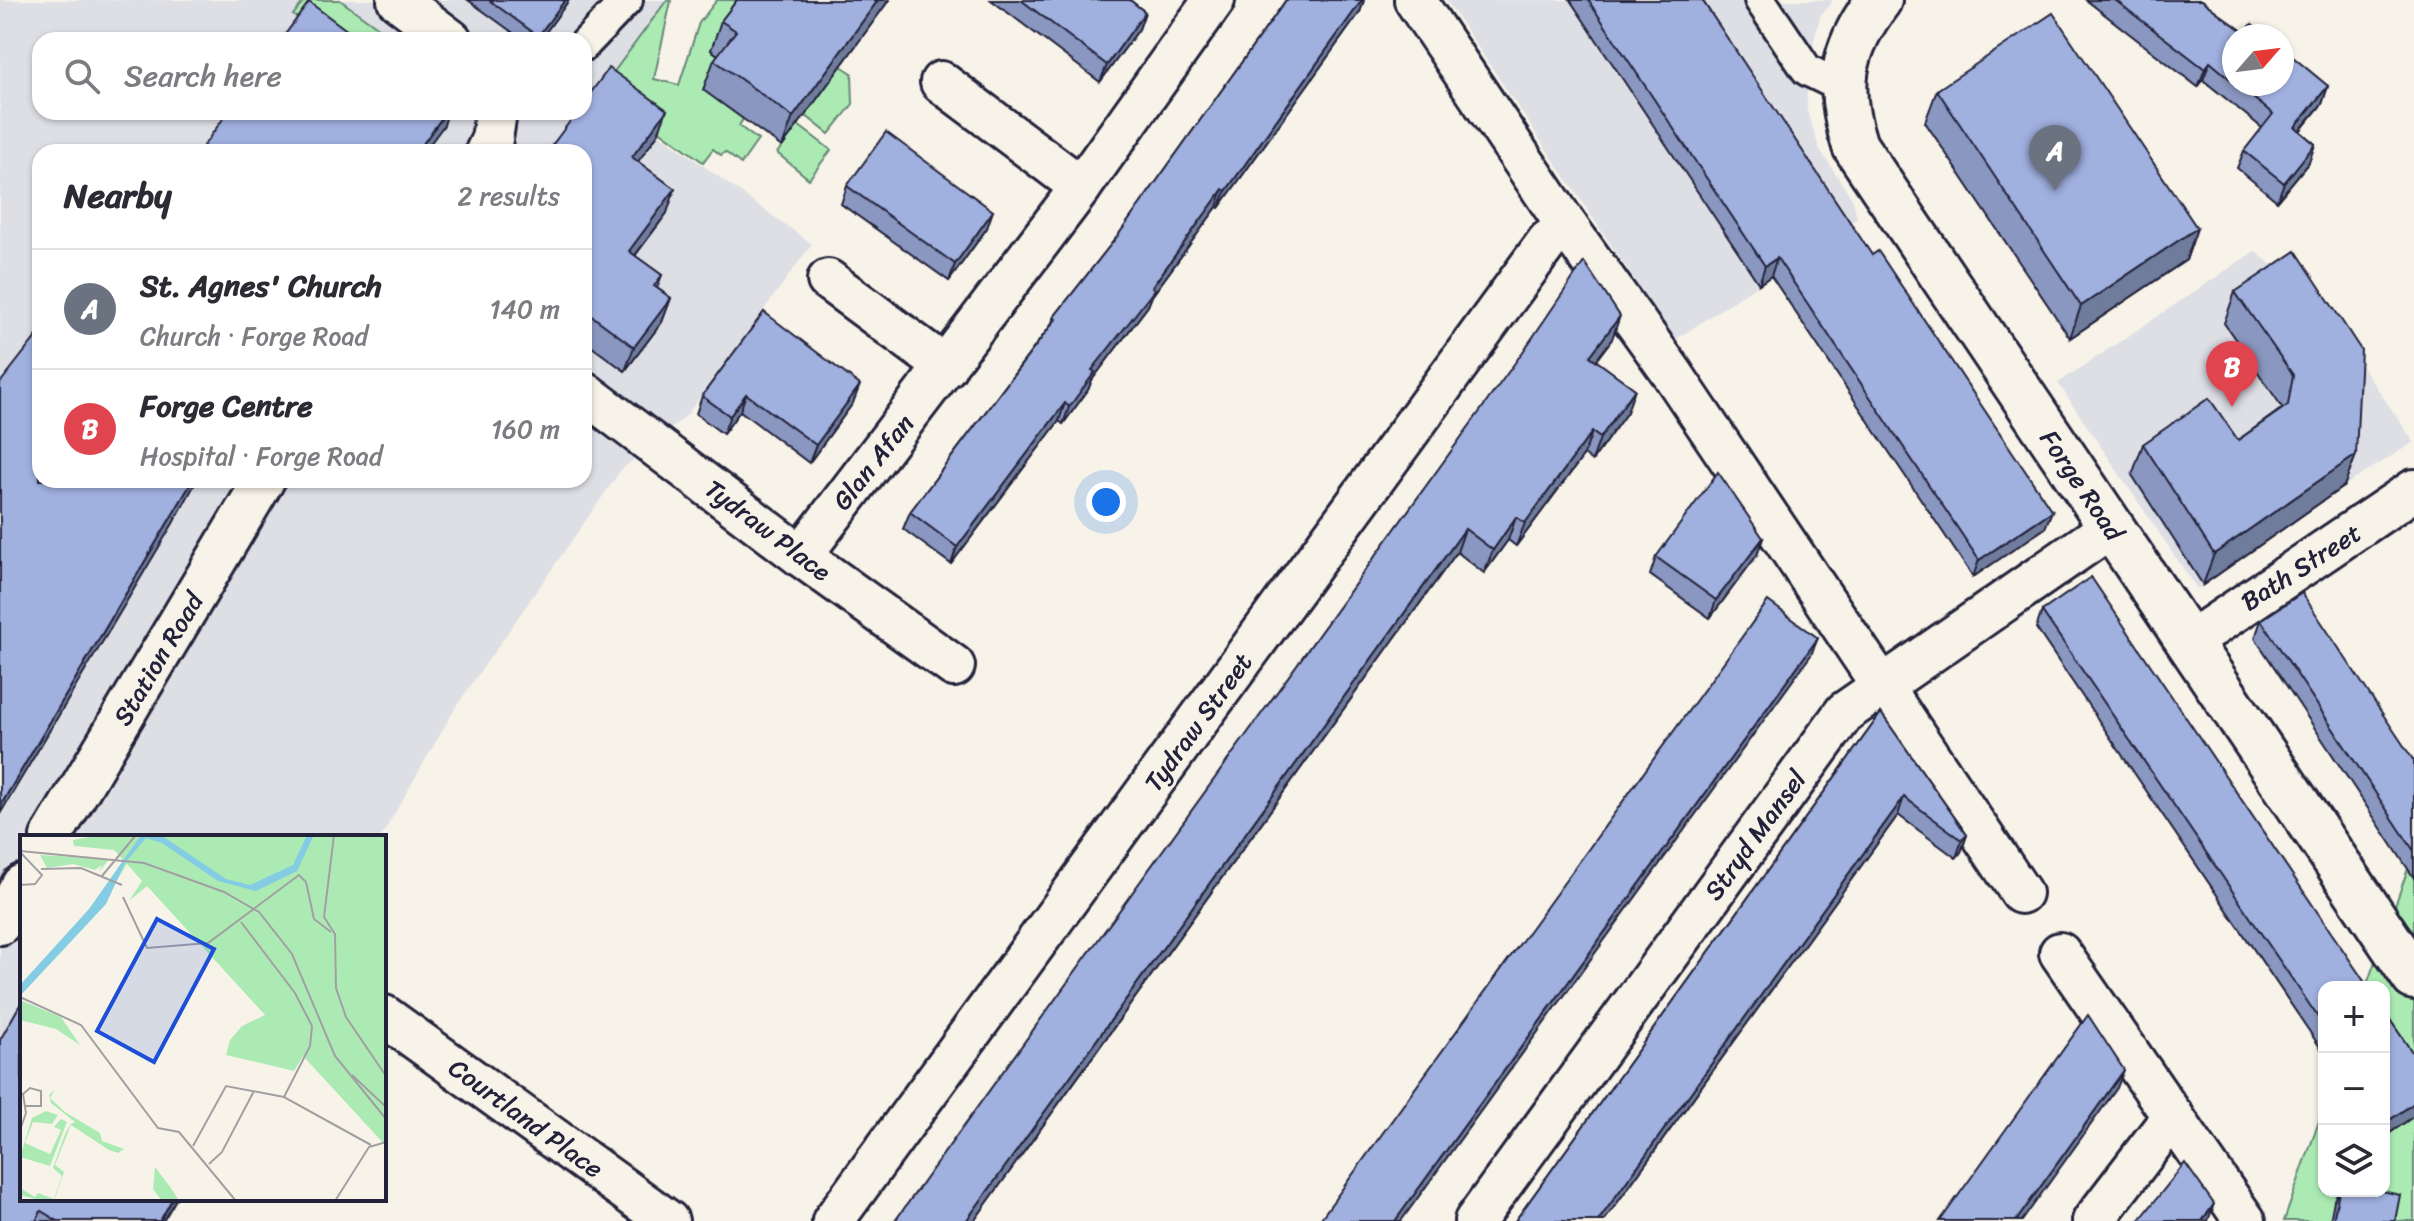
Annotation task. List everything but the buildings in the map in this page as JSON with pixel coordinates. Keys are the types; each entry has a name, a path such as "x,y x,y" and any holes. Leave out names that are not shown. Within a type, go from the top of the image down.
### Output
{"street":[{"path":"398,0 440,32"},
{"path":"592,37 627,0"},
{"path":"1415,0 1568,228 1672,373 2021,893"},
{"path":"1760,0 1807,70 1844,88"},
{"name":"Forge Road","path":"1879,0 1864,19 1850,47 1844,88 1846,117 1855,146 2414,977"},
{"name":"Glan Afan","path":"801,556 1081,187 1212,1"},
{"path":"941,82 1081,187"},
{"name":"Tydraw Street","path":"833,1221 1548,241 1568,228"},
{"path":"828,280 946,367"},
{"name":"Tydraw Place","path":"592,398 801,556 954,666"},
{"name":"Station Road","path":"68,831 260,488"},
{"name":"Bath Street","path":"2188,643 2414,490"},
{"name":"Stryd Mansel","path":"1475,1221 1845,712 2111,527"},
{"path":"0,924 20,889"},
{"path":"2060,953 2245,1221"},
{"name":"Courtland Place","path":"386,1017 668,1221"},
{"path":"2093,1221 2173,1116"}],"shaded area":[{"path":"0,0 668,0 601,92 812,244 686,416 621,470 457,705 382,835 20,835 20,1201 0,1221"},
{"path":"1446,0 1833,0 1820,16 1807,70 1807,111 1820,150 1853,200 1857,218 1675,340"},
{"path":"2255,251 2321,307 2414,442 2344,486 2197,589 2058,383"}],"green space":[{"path":"305,0 340,0 384,32 316,32 293,15"},
{"path":"667,0 671,1 654,79 679,85 699,23 717,0 747,0 711,50 725,60 704,90 743,119 739,126 758,140 741,164 725,152 721,155 713,149 703,162 602,88"},
{"path":"841,66 852,73 853,104 829,134 805,115"},
{"path":"798,125 831,150 809,179 777,153"},
{"path":"2414,852 2414,1221 2284,1221 2318,1124 2318,1197 2390,1197 2390,981 2368,981"}],"place":[{"name":"St. Agnes' Church","path":"2055,191"},
{"name":"Forge Centre","path":"2232,407"}]}
